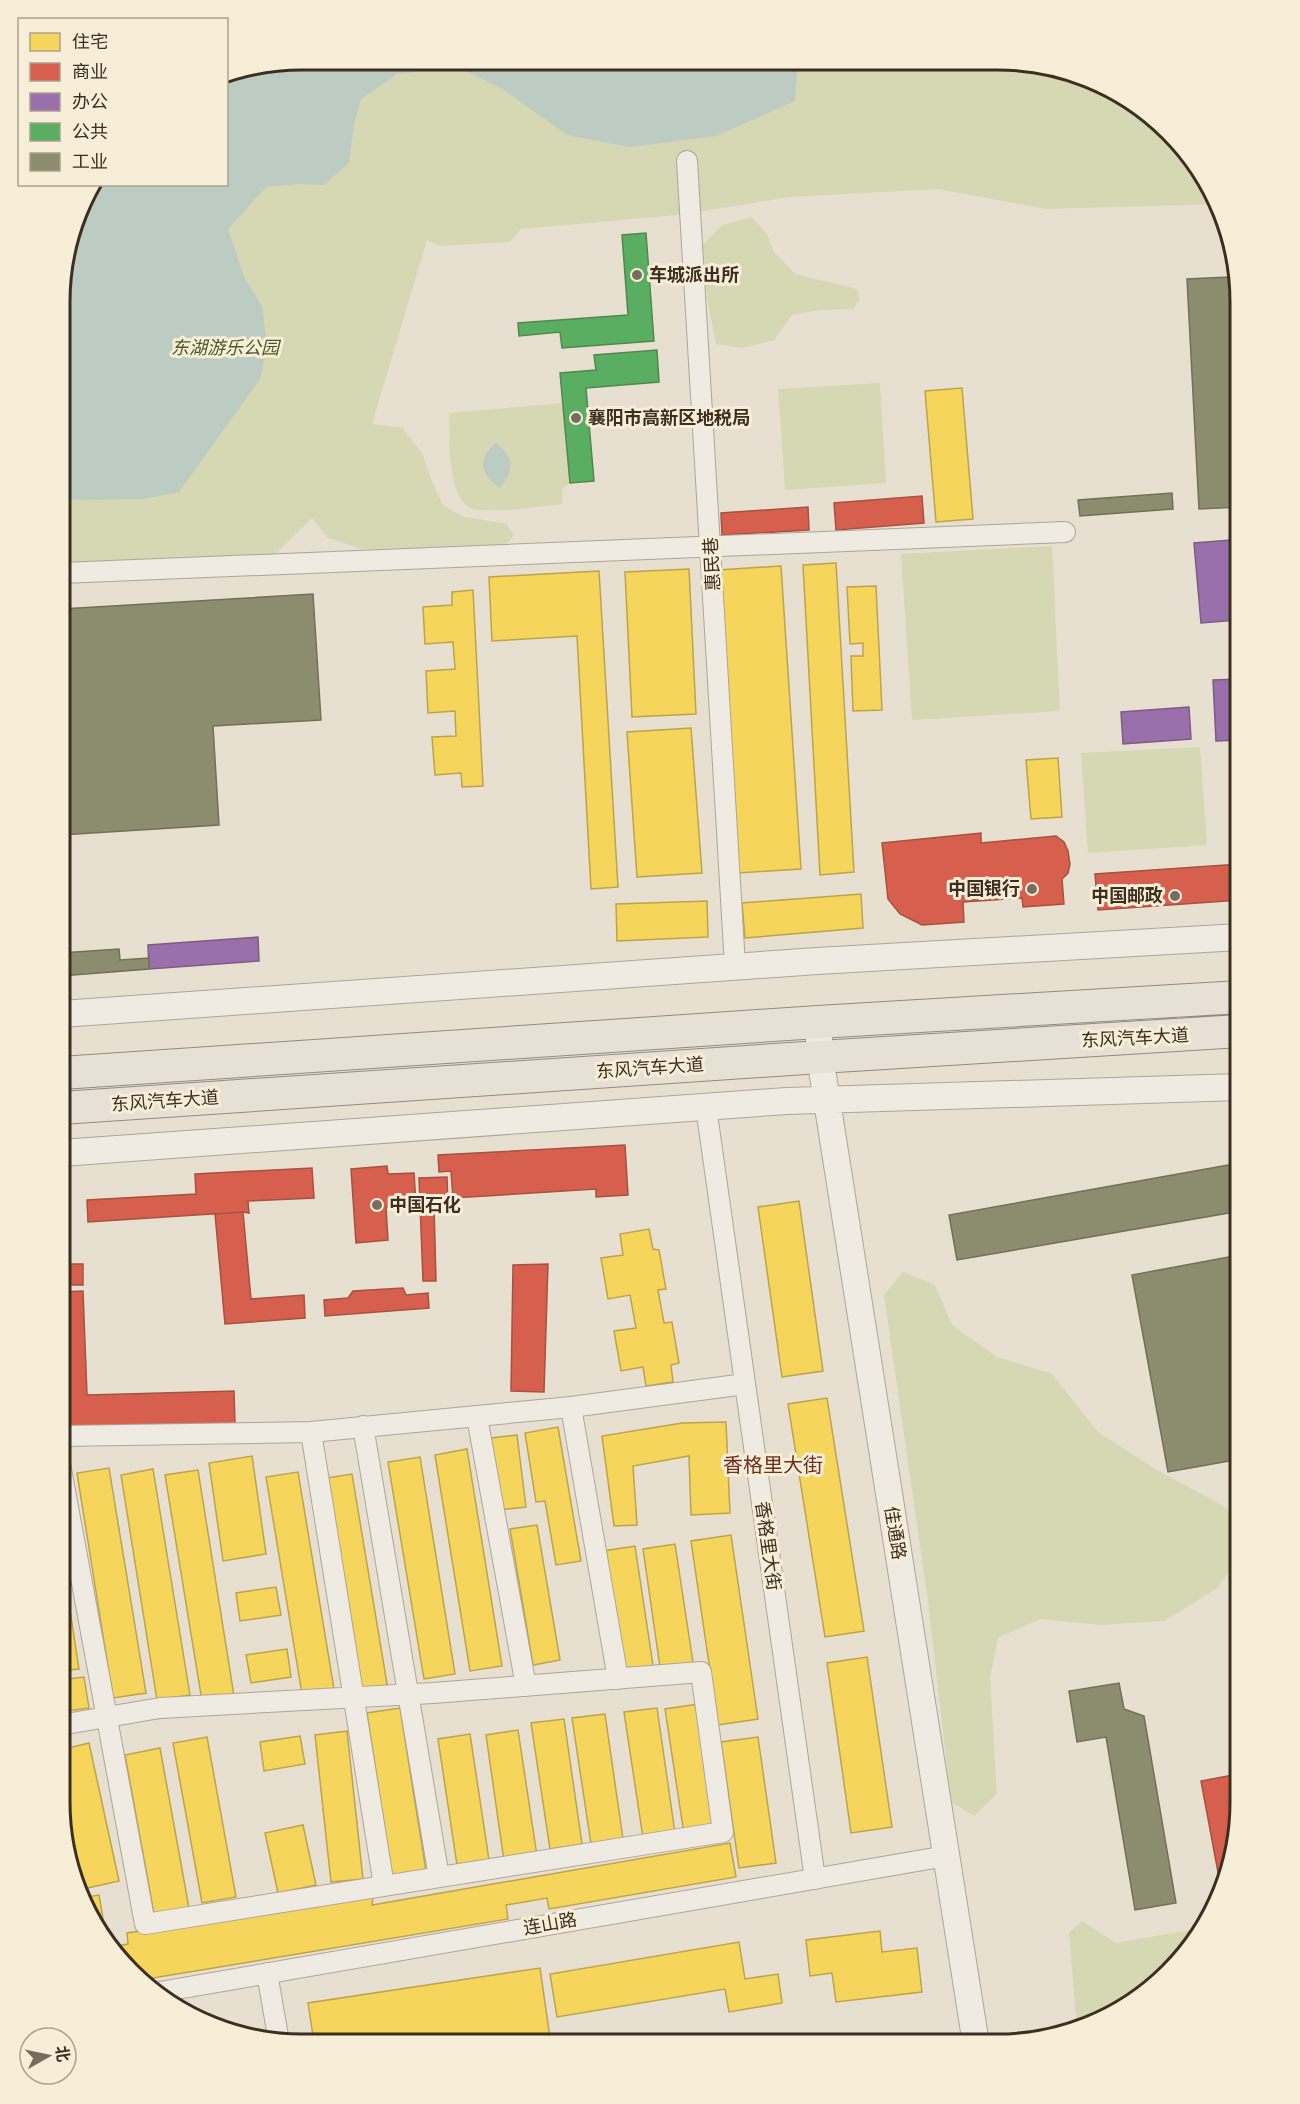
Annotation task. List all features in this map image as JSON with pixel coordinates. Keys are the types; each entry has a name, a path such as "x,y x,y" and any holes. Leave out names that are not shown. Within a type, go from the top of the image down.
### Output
{"main road":[{"name":"东风汽车大道","path":"70,1072 818,1022 1230,998"},
{"name":"东风汽车大道","path":"70,1107 1230,1032"}],"street":[{"name":"惠民巷","path":"687,161 735,966"},
{"path":"70,573 1065,532"},
{"path":"70,1013 735,966 1230,938"},
{"name":"佳通路","path":"818,1022 820,1057 974,2034"},
{"path":"70,1152 827,1100 1230,1087"},
{"name":"香格里大街","path":"706,1107 815,1879"},
{"path":"70,1436 311,1432 571,1407 745,1384"},
{"path":"571,1407 618,1679"},
{"path":"477,1417 526,1686"},
{"path":"363,1426 439,1877"},
{"path":"311,1432 384,1886"},
{"path":"70,1517 108,1717 145,1924 723,1832 701,1672 409,1694 160,1708 108,1717 70,1723"},
{"name":"连山路","path":"168,1990 946,1856"},
{"path":"267,1973 277,2032"}],"green space":[{"name":"东湖游乐公园","path":"302,70 998,70 1028,72 1058,78 1086,88 1139,118 1162,138 1182,161 1208,204 1046,209 938,189 791,197 678,215 521,229 510,242 440,246 427,240 372,424 403,428 423,455 442,504 461,516 506,524 514,535 508,543 496,548 362,549 328,538 312,518 265,564 70,573 70,302 72,272 78,242 94,200 102,186 228,186 228,83 272,72"},
{"path":"752,217 767,234 774,252 795,274 857,289 860,300 853,309 820,310 792,315 774,340 742,348 716,344 707,297 703,245 722,225"},
{"path":"880,383 886,483 785,490 778,389"},
{"path":"563,403 570,483 562,489 563,504 497,510 474,509 467,506 456,488 453,476 449,413"},
{"path":"1052,546 1060,711 912,720 901,554"},
{"path":"1200,747 1207,845 1088,853 1081,753"},
{"path":"903,1272 935,1285 952,1325 997,1357 1052,1374 1098,1432 1157,1470 1227,1508 1230,1513 1230,1571 1216,1589 1164,1621 1100,1625 1040,1619 998,1638 990,1678 997,1794 974,1816 951,1802 928,1601 884,1295"},
{"path":"1082,1921 1116,1943 1190,1930 1162,1966 1139,1986 1100,2010 1076,2019 1069,1933"}],"shaded area":[{"path":"302,70 431,70 397,74 361,99 354,125 349,163 324,185 266,187 228,229 244,277 262,306 267,346 260,379 179,492 143,499 70,500 72,272 78,242 94,200 102,186 228,186 228,83 242,78 272,72"},
{"path":"463,70 797,70 795,101 716,136 630,147 567,135 501,88"},
{"path":"496,443 507,454 510,464 508,475 500,488 488,477 483,467 485,456"}],"building: 住宅":[{"path":"962,388 973,519 936,522 925,391"},
{"path":"836,563 854,872 820,875 803,565"},
{"path":"781,566 801,869 738,873 718,570"},
{"path":"689,569 696,714 632,717 625,572"},
{"path":"599,571 618,887 591,889 577,636 492,641 489,577"},
{"path":"876,586 882,710 853,711 851,656 863,656 863,643 850,644 847,587"},
{"path":"473,590 483,786 462,787 461,773 435,775 432,737 456,736 455,711 428,713 426,671 455,669 453,642 425,644 423,607 452,605 452,592"},
{"path":"691,728 702,873 637,877 627,732"},
{"path":"1058,758 1062,817 1031,819 1026,760"},
{"path":"861,894 863,928 745,938 742,903"},
{"path":"707,901 708,937 617,941 616,904"},
{"path":"799,1201 823,1371 782,1377 758,1207"},
{"path":"649,1229 653,1249 659,1250 666,1289 658,1290 664,1323 672,1322 679,1363 671,1365 673,1382 646,1386 643,1367 621,1371 614,1331 636,1328 630,1295 608,1299 601,1258 623,1255 620,1234"},
{"path":"827,1398 864,1631 825,1637 788,1404"},
{"path":"726,1422 730,1513 691,1515 689,1456 633,1466 637,1525 614,1526 602,1436 682,1423"},
{"path":"558,1427 581,1561 556,1565 545,1501 536,1502 525,1433"},
{"path":"517,1435 526,1507 500,1510 491,1438"},
{"path":"467,1449 502,1666 470,1671 435,1455"},
{"path":"252,1456 266,1554 223,1561 209,1463"},
{"path":"420,1457 455,1674 424,1679 388,1462"},
{"path":"109,1468 146,1693 113,1698 77,1473"},
{"path":"153,1469 190,1695 157,1700 121,1475"},
{"path":"198,1470 234,1696 202,1701 165,1475"},
{"path":"298,1472 334,1689 302,1694 266,1477"},
{"path":"352,1474 388,1690 356,1696 320,1479"},
{"path":"537,1525 560,1660 533,1665 510,1529"},
{"path":"731,1535 758,1719 718,1725 691,1541"},
{"path":"675,1544 694,1669 661,1674 643,1549"},
{"path":"635,1546 654,1672 621,1676 603,1551"},
{"path":"276,1587 281,1615 240,1621 236,1593"},
{"path":"70,1610 79,1669 70,1670"},
{"path":"287,1649 291,1677 251,1683 246,1655"},
{"path":"867,1657 892,1827 851,1833 827,1663"},
{"path":"84,1677 89,1708 70,1711 70,1679"},
{"path":"698,1704 716,1829 684,1834 665,1709"},
{"path":"400,1708 426,1871 392,1876 367,1713"},
{"path":"657,1708 675,1833 643,1838 624,1712"},
{"path":"605,1714 623,1839 591,1844 572,1718"},
{"path":"564,1719 582,1844 550,1849 531,1723"},
{"path":"518,1730 537,1856 504,1861 486,1735"},
{"path":"347,1731 363,1879 331,1882 315,1735"},
{"path":"470,1734 489,1860 457,1865 438,1739"},
{"path":"300,1736 305,1764 264,1771 260,1742"},
{"path":"207,1737 236,1897 202,1903 173,1743"},
{"path":"758,1737 776,1863 739,1868 721,1742"},
{"path":"89,1743 119,1881 87,1888 78,1862 72,1832 70,1748"},
{"path":"160,1748 189,1908 154,1914 125,1755"},
{"path":"303,1825 316,1885 278,1893 265,1833"},
{"path":"730,1843 736,1877 549,1909 547,1898 506,1905 508,1919 152,1978 120,1945 128,1944 127,1933 373,1897 372,1905"},
{"path":"99,1895 103,1920 94,1904 91,1896"},
{"path":"880,1931 882,1952 917,1948 922,1992 836,2002 832,1973 810,1976 806,1940"},
{"path":"739,1942 745,1979 778,1974 782,2003 729,2012 725,1989 557,2017 550,1974"},
{"path":"540,1968 549,2034 313,2034 308,2003"}],"building: 商业":[{"path":"922,496 924,523 836,530 834,503"},
{"path":"808,507 809,530 722,535 721,513"},
{"path":"981,833 981,843 1056,836 1064,842 1070,864 1068,873 1062,879 1064,904 1023,907 1022,898 963,902 964,922 922,925 900,914 888,899 882,843"},
{"path":"1230,865 1230,901 1098,910 1095,874"},
{"path":"625,1145 628,1195 596,1197 596,1189 453,1198 451,1171 439,1172 438,1155"},
{"name":"中国石化","path":"387,1166 388,1174 414,1173 416,1204 386,1207 388,1240 356,1243 351,1169"},
{"path":"312,1168 314,1198 248,1201 249,1213 88,1222 87,1200 196,1194 195,1174"},
{"path":"447,1177 448,1204 434,1205 436,1281 423,1281 419,1178"},
{"path":"243,1212 251,1299 304,1295 305,1318 225,1324 215,1214"},
{"path":"70,1264 83,1264 83,1285 70,1285"},
{"path":"548,1264 544,1392 511,1391 513,1265"},
{"path":"403,1288 406,1295 428,1293 429,1308 325,1316 324,1300 348,1298 353,1291"},
{"path":"83,1291 87,1395 234,1391 235,1424 70,1430 70,1292"},
{"path":"1230,1776 1228,1832 1218,1873 1201,1781"}],"building: 办公":[{"path":"1230,540 1230,621 1201,623 1194,543"},
{"path":"1230,679 1230,740 1216,741 1213,680"},
{"path":"1189,707 1191,739 1123,744 1121,712"},
{"path":"258,937 259,961 149,969 148,945"}],"building: 公共":[{"name":"车城派出所","path":"646,233 654,341 562,348 560,332 519,336 518,323 628,315 622,235"},
{"name":"襄阳市高新区地税局","path":"657,350 659,382 586,388 594,481 570,483 560,373 596,370 594,355"}],"building: 工业":[{"path":"1228,277 1230,507 1199,509 1187,279"},
{"path":"1172,493 1173,509 1080,516 1078,500"},
{"path":"313,594 321,720 213,726 219,825 70,834 70,609"},
{"path":"119,949 120,960 149,958 149,969 70,975 70,952"},
{"path":"1230,1165 1230,1213 957,1260 949,1215"},
{"path":"1230,1257 1230,1461 1168,1472 1132,1275"},
{"path":"1119,1683 1124,1709 1144,1716 1176,1903 1135,1910 1106,1737 1077,1742 1069,1691"}],"place":[{"name":"车城派出所","path":"637,275"},
{"name":"襄阳市高新区地税局","path":"576,418"},
{"name":"中国银行","path":"1032,889"},
{"name":"中国邮政","path":"1175,896"},
{"name":"中国石化","path":"377,1205"}],"district":[{"name":"香格里大街","path":"773,1465"}]}
